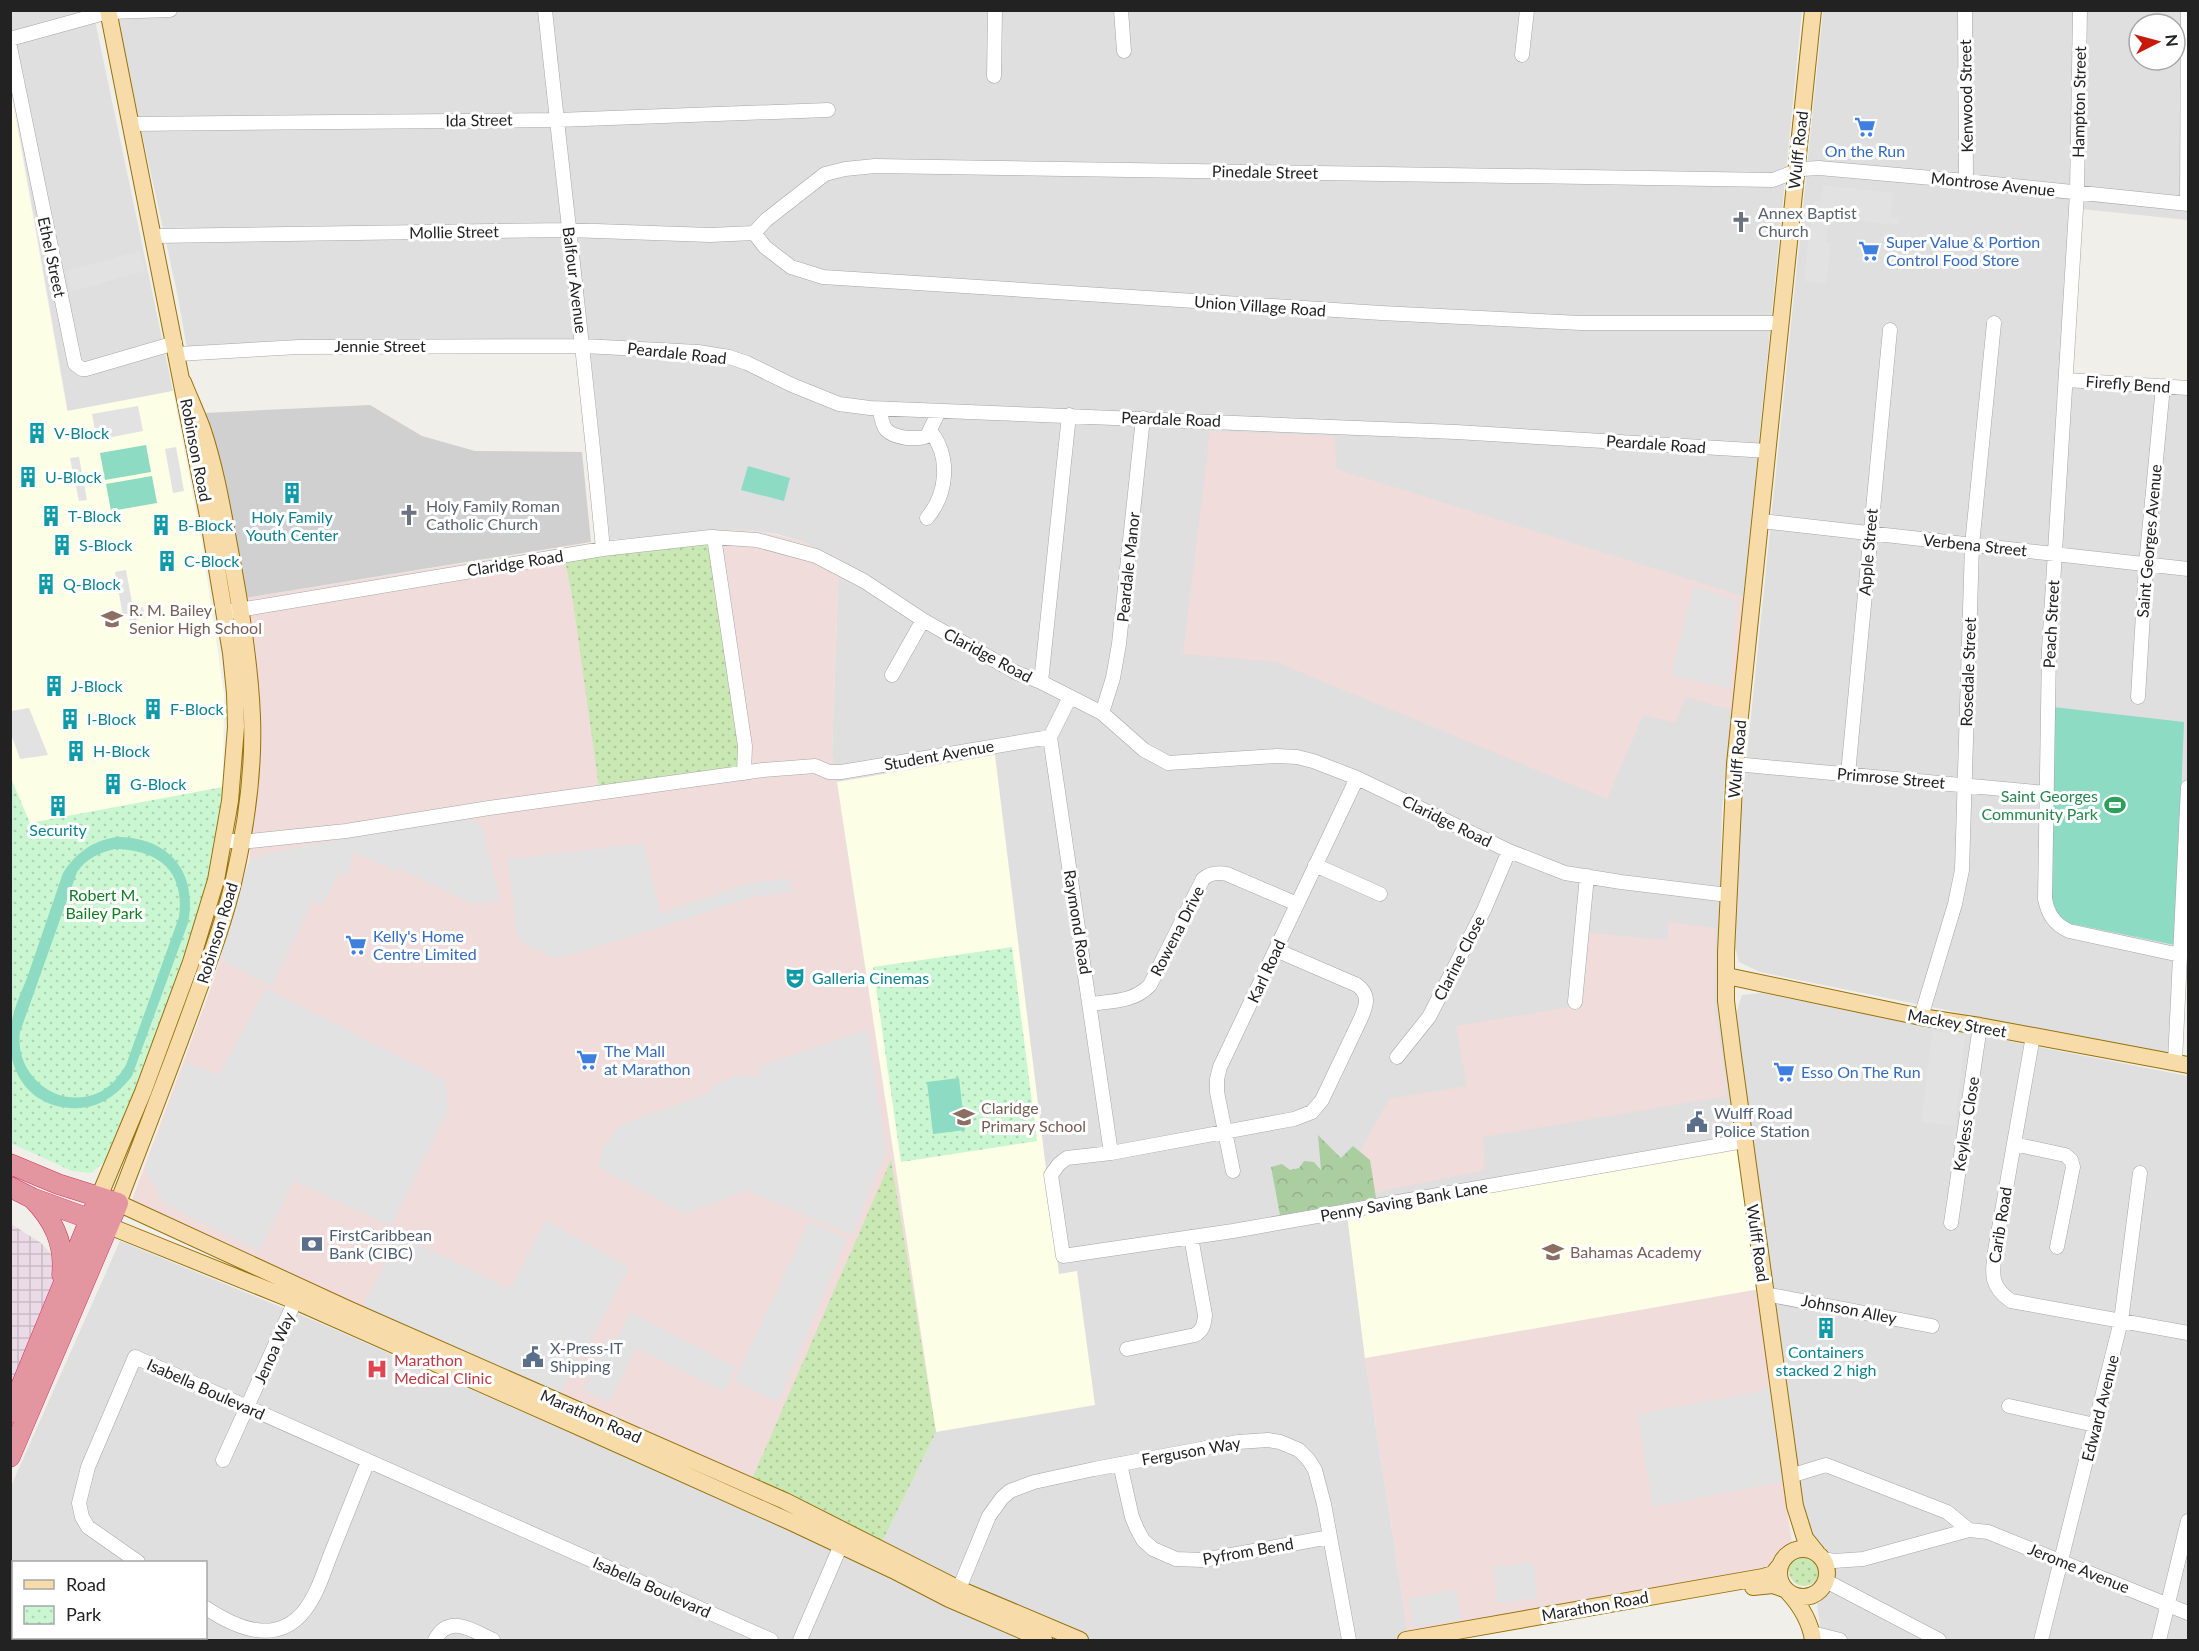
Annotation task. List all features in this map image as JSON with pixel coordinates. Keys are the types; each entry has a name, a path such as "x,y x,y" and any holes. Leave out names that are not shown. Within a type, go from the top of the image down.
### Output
{"highway":[{"path":"10,1164 58,1184 109,1200"},
{"path":"10,1187 32,1198 100,1223"},
{"path":"32,1198 48,1215 59,1238 63,1262 57,1301"},
{"name":"Robinson Road","path":"10,1457 109,1200"},
{"name":"Robinson Road","path":"10,1413 57,1301 100,1223"}],"main road":[{"name":"Wulff Road","path":"1813,10 1735,764 1728,895 1726,1001 1795,1506 1805,1538 1823,1571"},
{"name":"Robinson Road","path":"108,11 183,382 211,459 233,611 236,727 233,841 216,880 191,962 143,1092 109,1200"},
{"name":"Mackey Street","path":"1727,976 1921,1017 2182,1063"},
{"name":"Marathon Road","path":"109,1200 350,1310 785,1501 1044,1641"},
{"name":"Marathon Road","path":"100,1223 295,1301 956,1595 1080,1641"},
{"name":"Wulff Road","path":"1782,1562 1790,1550 1794,1535 1795,1506"},
{"path":"1812,1637 1803,1611 1780,1579 1782,1562 1788,1554 1802,1549 1823,1571"},
{"name":"Marathon Road","path":"1406,1641 1763,1577 1773,1574 1782,1562"},
{"path":"1786,1590 1794,1596 1809,1597 1823,1571"},
{"path":"1812,1637 1814,1605 1823,1571"},
{"name":"Marathon Road","path":"1449,1641 1753,1587 1773,1586 1786,1590"}],"street":[{"path":"10,39 108,11 170,10"},
{"name":"Balfour Avenue","path":"545,10 568,230 583,346 603,549"},
{"path":"994,76 995,10"},
{"path":"1121,10 1124,51"},
{"path":"1522,55 1527,10"},
{"name":"Kenwood Street","path":"1965,10 1966,181"},
{"name":"Hampton Street","path":"2077,193 2080,10"},
{"path":"2188,10 2188,204"},
{"name":"Ethel Street","path":"10,47 75,364 86,369 176,349"},
{"name":"Ida Street","path":"130,124 557,120 828,110"},
{"name":"Pinedale Street","path":"754,234 766,220 825,174 875,166 1773,180 1797,171"},
{"name":"Montrose Avenue","path":"1797,171 1820,168 2188,204"},
{"name":"Peach Street","path":"2077,193 2049,649 2044,889 2047,908 2054,921 2069,931 2180,955"},
{"name":"Mollie Street","path":"154,237 568,230 710,236 754,234"},
{"name":"Union Village Road","path":"754,234 791,267 823,277 1381,314 1581,323 1780,323"},
{"name":"Rosedale Street","path":"1921,1017 1955,904 1962,870 1972,545 1994,323"},
{"name":"Apple Street","path":"1848,774 1890,330"},
{"name":"Jennie Street","path":"176,349 583,346"},
{"name":"Peardale Road","path":"583,346 698,352 729,357 839,404 880,409 1467,432 1768,451"},
{"name":"Firefly Bend","path":"2067,380 2188,388"},
{"name":"Saint Georges Avenue","path":"2138,697 2146,565 2163,386"},
{"path":"880,409 881,422 886,431 892,435 923,438 931,432 939,411"},
{"path":"1041,682 1069,415"},
{"name":"Peardale Manor","path":"1102,713 1113,678 1119,644 1143,418"},
{"path":"927,518 934,510 944,477 942,451 931,432"},
{"name":"Verbena Street","path":"1761,521 2188,569"},
{"path":"714,537 745,746 744,773"},
{"name":"Claridge Road","path":"233,611 603,549 714,537 757,540 816,556 864,581 923,620 1017,673 1041,682 1102,713 1144,750 1168,763 1277,756 1297,757 1357,778 1509,851 1565,873 1728,895"},
{"path":"892,675 923,620"},
{"path":"1050,736 1070,697"},
{"name":"Student Avenue","path":"233,841 346,831 489,808 763,770 815,766 829,772 840,772 1050,736"},
{"name":"Raymond Road","path":"1050,736 1111,1153"},
{"path":"745,746 763,770"},
{"name":"Primrose Street","path":"1735,764 2046,793"},
{"name":"Karl Road","path":"1233,1171 1217,1092 1220,1067 1357,778"},
{"path":"2182,1063 2180,955 2188,787"},
{"name":"Clarine Close","path":"1397,1057 1429,1017 1484,910 1509,851"},
{"path":"1315,866 1380,894"},
{"name":"Rowena Drive","path":"1090,1005 1136,996 1150,985 1203,879 1209,874 1227,874 1297,904"},
{"path":"1575,1002 1587,876"},
{"path":"1111,1153 1226,1133 1294,1119 1312,1112 1328,1088 1367,1004 1364,991 1357,985 1276,950"},
{"name":"Keyless Close","path":"1951,1223 1980,1026"},
{"name":"Carib Road","path":"2033,1036 1992,1269 1994,1282 2001,1294 2011,1301 2188,1333"},
{"name":"Penny Saving Bank Lane","path":"1111,1153 1067,1158 1051,1175 1063,1256 1191,1237 1744,1141"},
{"path":"2014,1144 2065,1155 2071,1160 2073,1167 2057,1247"},
{"name":"Edward Avenue","path":"2041,1641 2121,1322 2140,1173"},
{"path":"1127,1349 1195,1335 1201,1331 1205,1315 1191,1237"},
{"name":"Johnson Alley","path":"1765,1294 1932,1326"},
{"name":"Jenoa Way","path":"223,1460 295,1301"},
{"name":"Isabella Boulevard","path":"135,1561 88,1527 82,1517 79,1503 88,1467 135,1357 771,1641"},
{"path":"2009,1406 2095,1425"},
{"name":"Ferguson Way","path":"956,1595 989,1516 1010,1491 1034,1482 1120,1464 1268,1440 1290,1445 1308,1459 1315,1470 1324,1504 1349,1641"},
{"path":"207,1609 229,1623 257,1631 282,1627 300,1615 315,1593 368,1461"},
{"name":"Pyfrom Bend","path":"1120,1464 1132,1517 1143,1540 1154,1549 1176,1559 1203,1560 1330,1537"},
{"name":"Jerome Avenue","path":"1790,1476 1826,1465 1947,1512 1969,1530"},
{"path":"2159,1641 2188,1521"},
{"name":"Jerome Avenue","path":"1823,1571 1969,1530 1988,1532 2188,1612"},
{"path":"800,1641 841,1545"},
{"path":"1823,1571 1939,1641"},
{"path":"435,1641 441,1631 452,1625 464,1627 493,1641"},
{"path":"1812,1637 1840,1641"}],"shaded area":[{"path":"10,11 93,11 173,391 68,412 11,86"},
{"path":"115,11 1802,11 1722,810 1717,1005 1738,1147 1347,1214 1365,1358 1409,1640 11,1640 11,1486 120,1241 320,1323 895,1576 878,1550 936,1432 832,754 839,559 803,542 777,534 747,530 715,530 610,540 589,339 285,340 187,348 177,292"},
{"path":"1823,11 2188,11 2188,220 2081,209 2072,382 2188,393 2188,887 2181,1058 1760,972 1739,962 1733,941 1733,892"},
{"name":"R. M. Bailey Senior High School","path":"10,86 67,411 173,391 202,543 224,694 223,787 29,824 10,776"},
{"path":"1823,185 1893,193 1890,217 1898,218 1898,225 1859,221 1860,212 1830,208 1826,242 1831,243 1826,284 1804,281 1813,201 1821,202"},
{"path":"139,251 145,271 71,292 66,271"},
{"name":"Holy Family Roman Catholic Church","path":"370,405 422,436 475,451 582,452 591,542 245,598 204,413"},
{"path":"138,406 143,431 97,440 92,414"},
{"path":"1210,431 1335,436 1336,469 1743,596 1732,710 1685,697 1676,723 1643,715 1607,799 1276,662 1183,654"},
{"path":"176,447 184,491 173,493 165,449"},
{"path":"79,457 87,500 79,501 70,458"},
{"path":"715,530 748,530 777,535 803,542 839,559 832,754 936,1432 878,1550 129,1208 212,985 249,862 260,738 245,598 591,543"},
{"path":"126,570 133,608 143,607 145,618 130,621 128,615 123,616 115,572"},
{"path":"1694,586 1736,600 1730,689 1671,675"},
{"path":"29,708 48,755 20,759 11,734 11,711"},
{"name":"Claridge Primary School","path":"995,755 1059,1274 1077,1271 1095,1405 936,1432 837,782"},
{"path":"471,818 483,828 500,901 472,904 400,869 395,871 354,852 347,876 339,872 323,904 313,901 272,986 227,964 221,954 248,864 261,855 361,835"},
{"path":"644,843 660,913 750,883 789,878 794,892 752,897 556,959 518,940 507,859"},
{"path":"1669,922 1716,928 1714,1003 1728,1096 1483,1137 1485,1170 1374,1193 1357,1157 1389,1099 1467,1086 1456,1026 1570,1007 1578,932 1667,940"},
{"path":"266,988 445,1080 449,1109 391,1226 294,1181 259,1251 164,1204 145,1169 186,1062 219,1075"},
{"path":"1761,993 2188,1076 2188,1640 1822,1640 1736,1014 1742,995"},
{"path":"868,1029 886,1152 852,1235 747,1191 684,1214 598,1167 603,1147 620,1125 706,1094 714,1085 743,1073 745,1078 760,1074 758,1067"},
{"path":"1932,1031 1965,1035 1955,1126 1921,1122"},
{"name":"Bahamas Academy","path":"1738,1147 1759,1289 1365,1358 1347,1214"},
{"path":"546,1220 629,1267 599,1326 557,1398 361,1310 399,1235 510,1289"},
{"path":"809,1221 847,1239 778,1403 734,1381"},
{"path":"11,1224 41,1243 60,1264 11,1386"},
{"path":"1759,1289 1769,1387 1796,1571 1408,1634 1365,1358"},
{"path":"630,1312 736,1367 724,1392 636,1348 609,1403 582,1389 606,1340 614,1344"},
{"path":"1769,1387 1783,1482 1653,1507 1637,1414 1757,1392"},
{"path":"1533,1562 1537,1599 1497,1603 1493,1567"},
{"path":"1456,1589 1461,1620 1413,1628 1408,1598"}],"green space":[{"path":"146,445 151,472 105,480 100,453"},
{"path":"748,466 790,478 784,501 741,490"},
{"path":"152,476 157,503 111,511 106,484"},
{"path":"709,542 742,766 600,794 573,601 564,555"},
{"name":"Saint Georges Community Park","path":"2053,707 2184,722 2175,945 2068,923 2060,918 2051,904"},
{"name":"Robert M. Bailey Park","path":"10,776 30,823 223,787 221,821 214,865 184,957 134,1092 103,1163 91,1173 72,1171 11,1143"},
{"path":"117,837 151,843 176,861 184,873 188,888 190,905 188,923 132,1076 112,1096 97,1104 79,1108 54,1105 41,1100 30,1091 21,1081 15,1069 10,1041 15,1008 63,873 86,849 100,841","holes":["115,849 131,850 156,859 166,866 178,887 179,917 126,1065 112,1084 104,1090 84,1097 69,1097 42,1086 32,1075 24,1062 20,1048 20,1032 77,872 85,863 99,854"]},
{"path":"1012,947 1037,1141 901,1162 873,967"},
{"path":"959,1078 965,1130 933,1134 927,1082"},
{"path":"1318,1135 1341,1158 1353,1146 1370,1160 1376,1198 1280,1215 1271,1167 1282,1164 1290,1170 1299,1168 1304,1161 1314,1162 1321,1170"},
{"path":"891,1160 936,1432 880,1546 749,1486"},
{"path":"1804,1556 1814,1561 1819,1571 1814,1581 1804,1586 1794,1581 1789,1571 1794,1561"}],"place":[{"name":"On the Run","path":"1865,127"},
{"name":"Annex Baptist Church","path":"1741,222"},
{"name":"Super Value & Portion Control Food Store","path":"1869,251"},
{"name":"V-Block","path":"37,433"},
{"name":"U-Block","path":"28,477"},
{"name":"Holy Family Youth Center","path":"292,493"},
{"name":"Holy Family Roman Catholic Church","path":"409,515"},
{"name":"T-Block","path":"51,516"},
{"name":"B-Block","path":"161,525"},
{"name":"S-Block","path":"62,545"},
{"name":"C-Block","path":"167,561"},
{"name":"Q-Block","path":"46,584"},
{"name":"R. M. Bailey Senior High School","path":"112,619"},
{"name":"J-Block","path":"54,686"},
{"name":"F-Block","path":"153,709"},
{"name":"I-Block","path":"70,719"},
{"name":"H-Block","path":"76,751"},
{"name":"G-Block","path":"113,784"},
{"name":"Saint Georges Community Park","path":"2115,805"},
{"name":"Security","path":"58,806"},
{"name":"Kelly's Home Centre Limited","path":"356,945"},
{"name":"Galleria Cinemas","path":"795,978"},
{"name":"The Mall at Marathon","path":"587,1060"},
{"name":"Esso On The Run","path":"1784,1072"},
{"name":"Claridge Primary School","path":"964,1117"},
{"name":"Wulff Road Police Station","path":"1697,1122"},
{"name":"FirstCaribbean Bank (CIBC)","path":"312,1244"},
{"name":"Bahamas Academy","path":"1553,1252"},
{"name":"Containers stacked 2 high","path":"1826,1328"},
{"name":"X-Press-IT Shipping","path":"533,1357"},
{"name":"Marathon Medical Clinic","path":"377,1369"}]}
